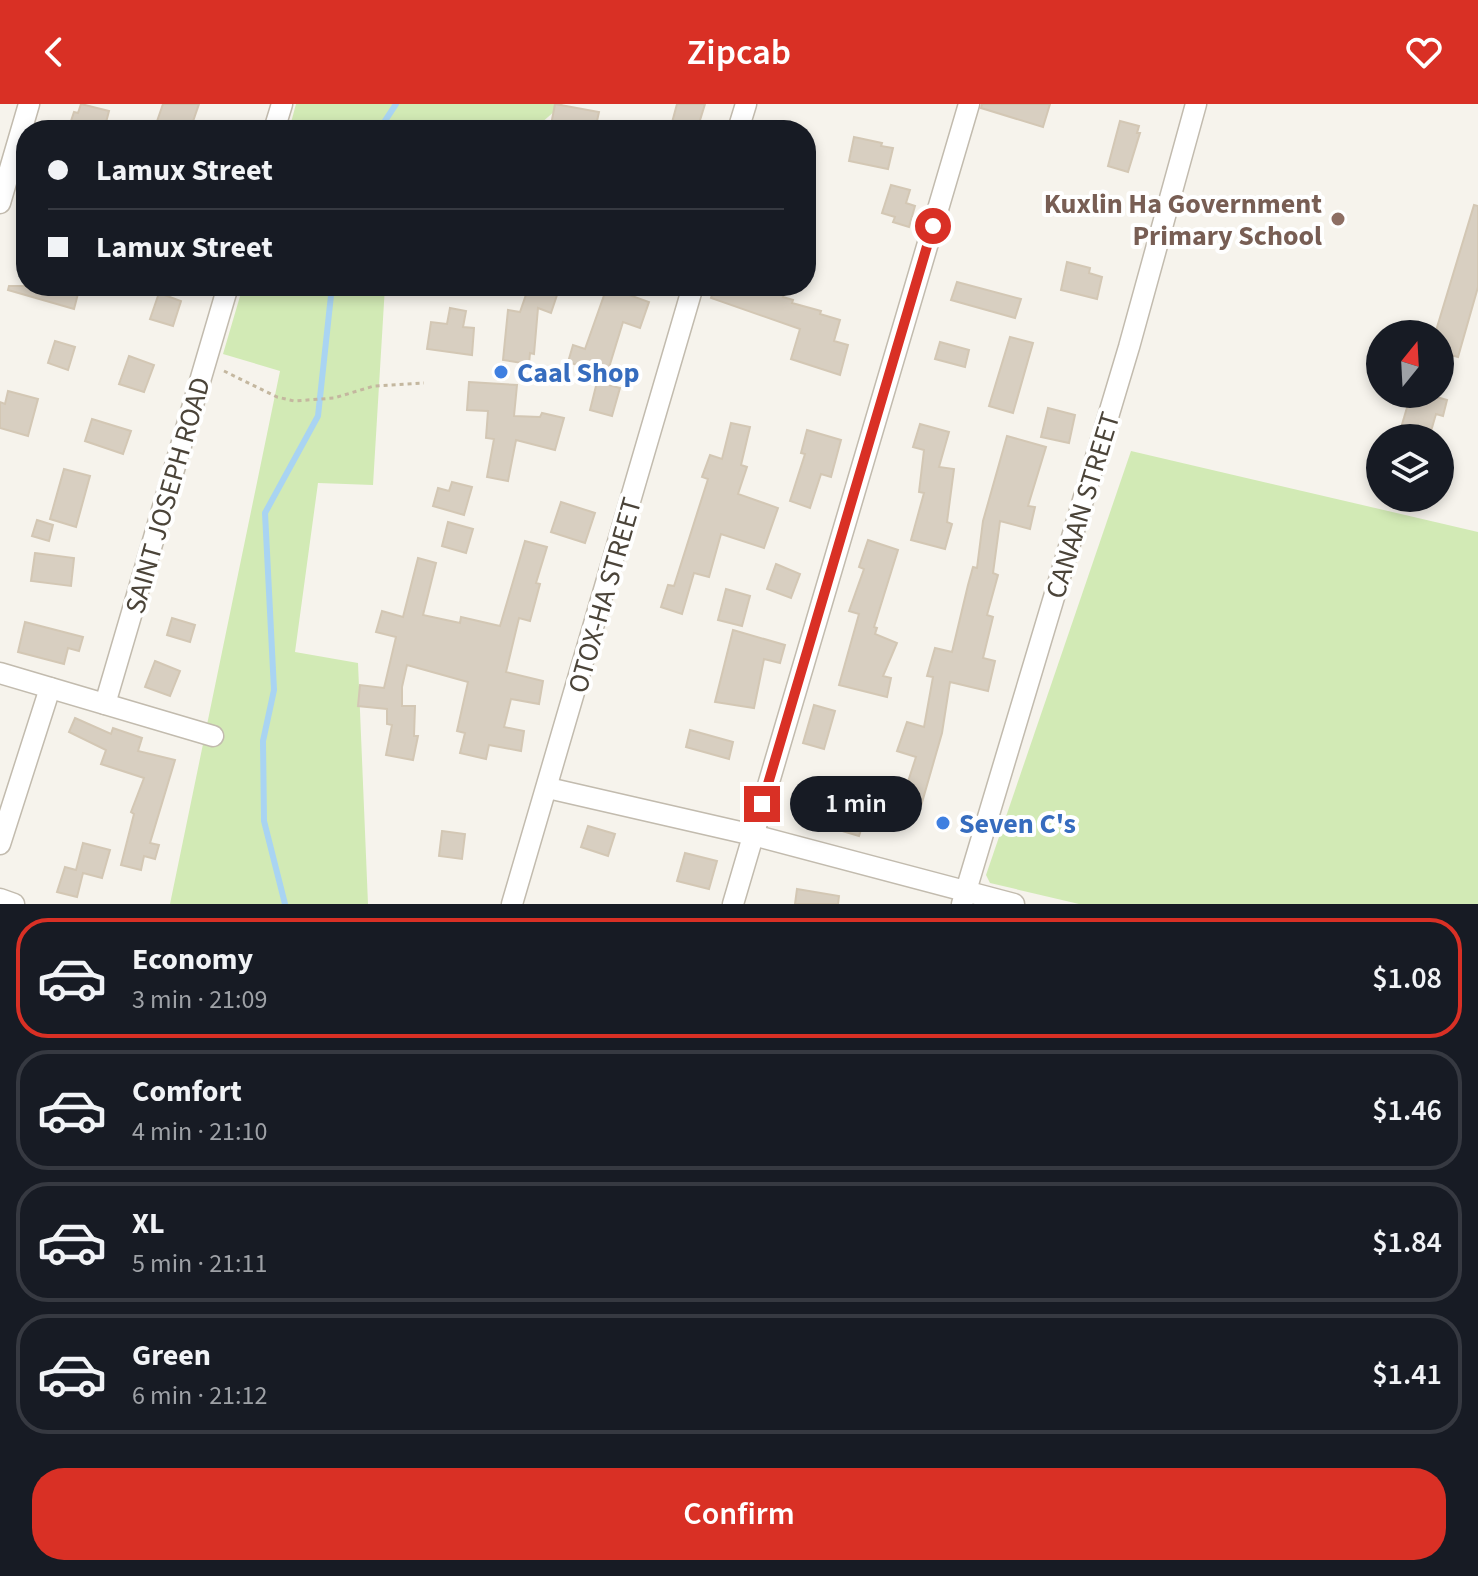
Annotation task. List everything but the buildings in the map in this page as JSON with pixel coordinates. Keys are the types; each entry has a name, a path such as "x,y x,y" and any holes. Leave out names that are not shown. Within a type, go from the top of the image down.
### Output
{"street":[{"path":"733,904 969,104"},
{"name":"CANAAN STREET","path":"963,898 1129,347 1196,104"},
{"path":"0,203 16,148"},
{"name":"SAINT JOSEPH ROAD","path":"105,704 225,296"},
{"name":"OTOX-HA STREET","path":"512,904 690,296"},
{"path":"0,673 213,736"},
{"path":"0,844 50,688"},
{"path":"548,788 753,835 963,898 1014,904"},
{"path":"0,899 14,904"}],"path":[{"path":"206,363 277,397 309,401 334,398 374,386 424,383"}],"green space":[{"path":"296,104 563,104 545,120 292,120"},
{"path":"240,296 384,296 373,485 318,483 295,652 358,663 368,904 170,904 280,371 223,354"},
{"path":"1131,451 1366,506 1366,512 1392,512 1478,532 1478,904 1079,904 990,883 986,875"}],"waterway":[{"path":"386,120 396,104"},
{"path":"285,904 264,821 263,741 274,690 265,513 318,416 331,296"}],"place":[{"name":"Kuxlin Ha Government Primary School","path":"1338,219"},
{"name":"Caal Shop","path":"501,372"},
{"name":"Seven C's","path":"943,823"}],"route":[{"path":"762,804 933,226"}]}
